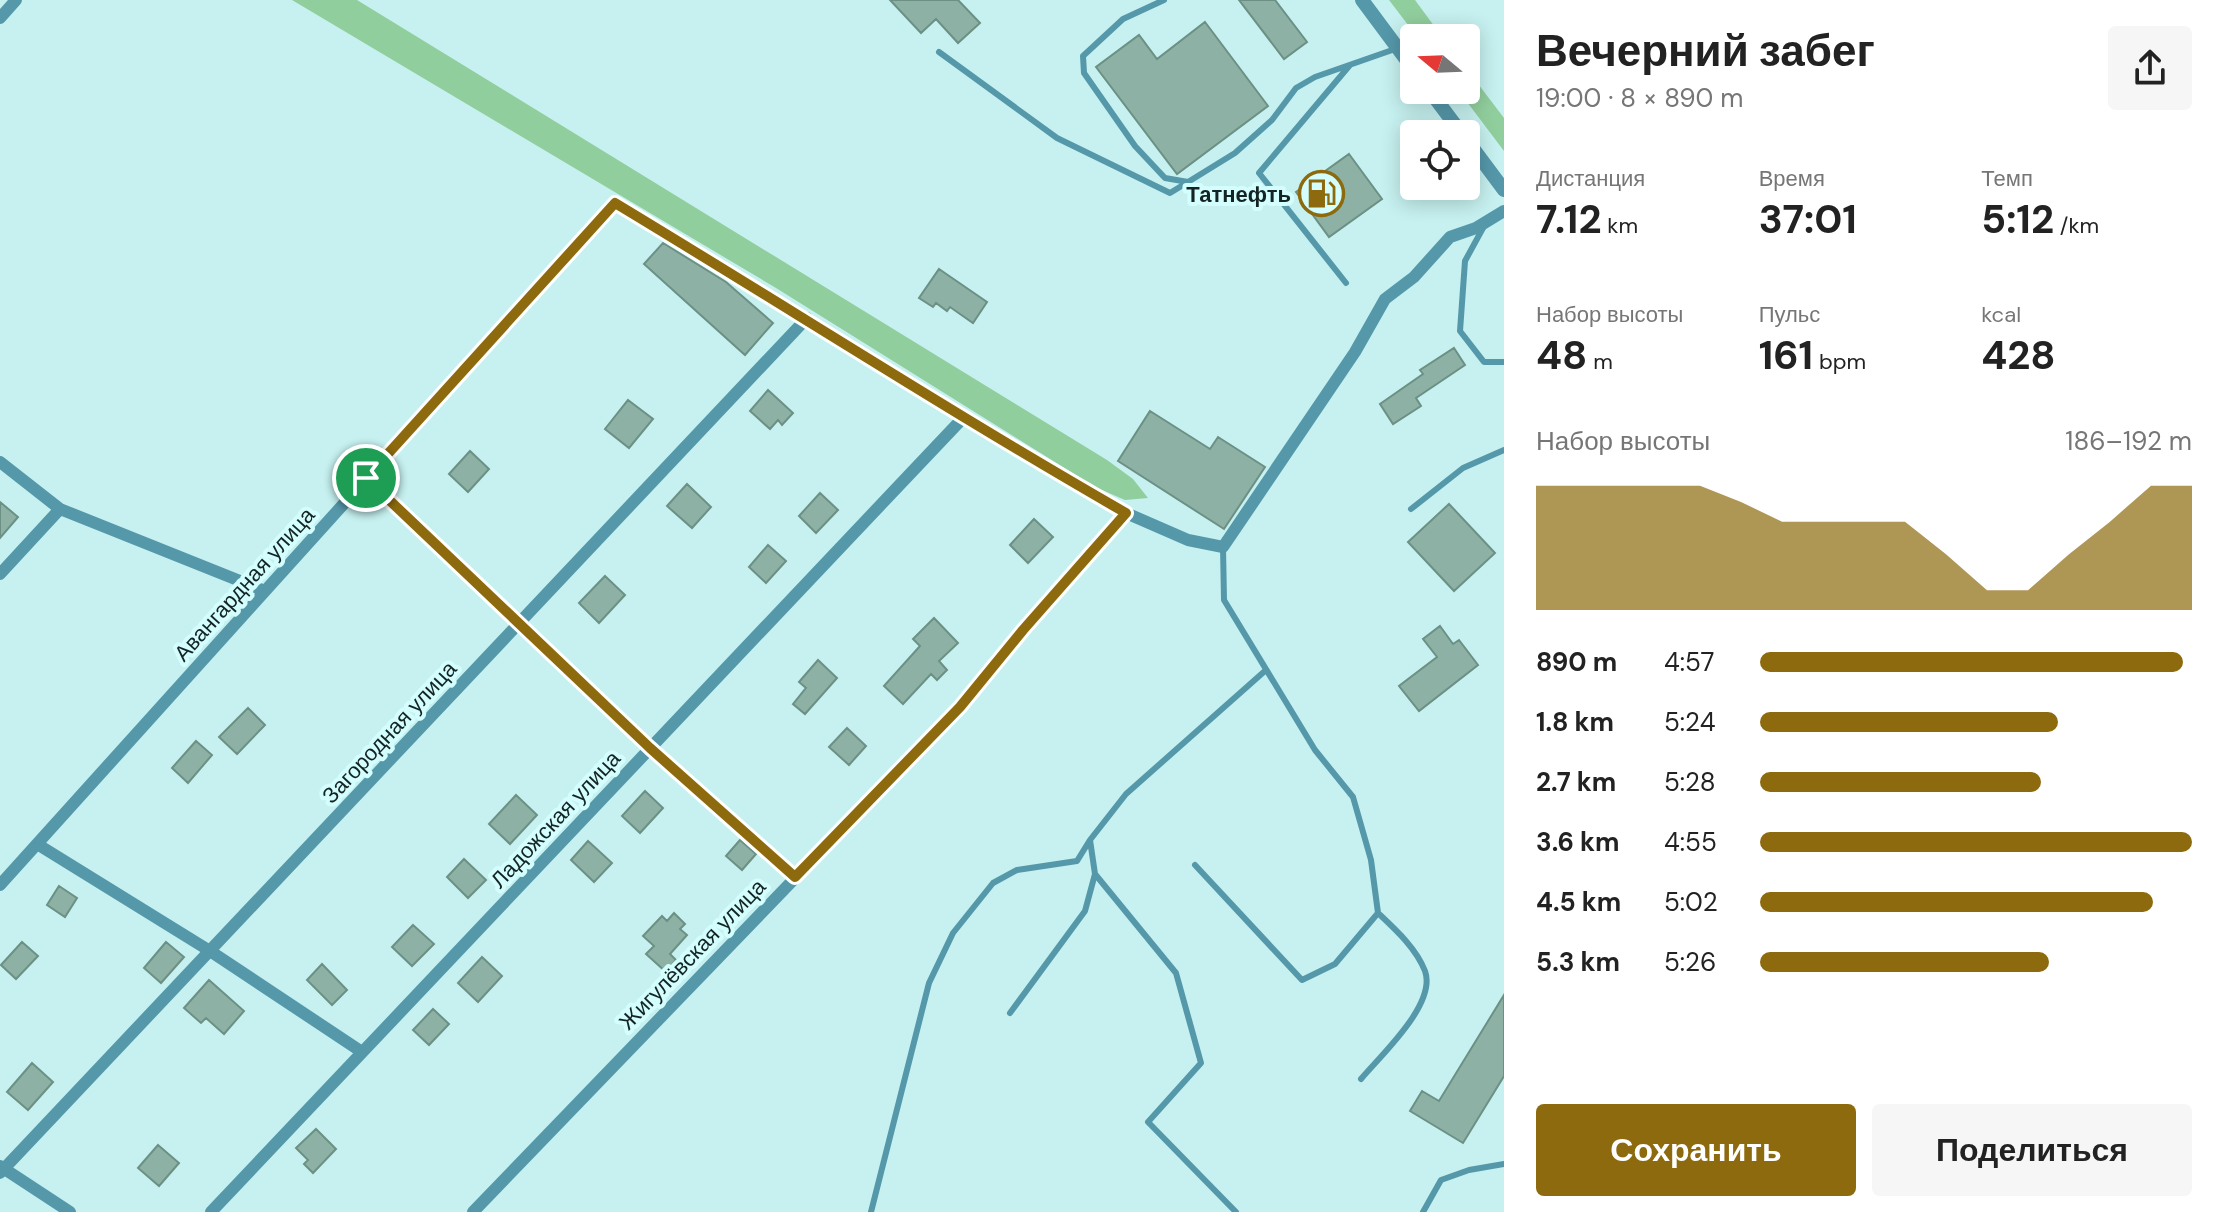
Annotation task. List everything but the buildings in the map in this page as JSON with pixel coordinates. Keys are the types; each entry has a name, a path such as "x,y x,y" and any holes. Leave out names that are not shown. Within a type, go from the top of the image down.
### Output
{"street":[{"path":"0,18 16,0"},
{"path":"1362,0 1399,48"},
{"path":"1480,158 1504,190"},
{"name":"Авангардная улица","path":"0,885 615,203 807,318"},
{"path":"807,318 962,419 1126,513 1188,540 1223,547 1355,352 1385,299 1414,277 1450,237 1504,211"},
{"name":"Загородная улица","path":"1,1169 807,318"},
{"name":"Ладожская улица","path":"211,1212 962,419"},
{"path":"0,462 60,509 265,591"},
{"path":"366,478 650,748 795,877"},
{"path":"0,574 60,509"},
{"name":"Жигулёвская улица","path":"473,1212 960,707 1126,513"},
{"path":"37,844 210,951 362,1052"},
{"path":"1,1169 70,1212"}],"lane":[{"path":"1164,0 1123,19 1083,56 1084,73 1135,146 1165,178 1188,182"},
{"path":"939,52 1057,138 1170,193 1235,153 1272,120 1296,88 1315,77 1399,48"},
{"path":"1346,283 1259,173 1350,65"},
{"path":"1487,221 1465,261 1460,331 1484,362 1504,362"},
{"path":"1411,509 1463,468 1504,450"},
{"path":"1223,547 1224,600 1315,750 1353,797 1371,860 1378,913 1404,939 1426,973 1422,1006 1361,1079"},
{"path":"871,1212 929,983 953,933 993,883 1017,870 1077,861 1126,794 1266,670"},
{"path":"1010,1013 1085,911 1095,874 1090,840"},
{"path":"1195,865 1302,980 1335,964 1378,913"},
{"path":"1095,874 1176,973 1201,1063 1148,1122 1236,1212"},
{"path":"1423,1212 1441,1180 1469,1170 1504,1164"}],"green space":[{"path":"292,0 357,0 1107,460 1133,479 1148,498 1125,500 1095,487 776,288"},
{"path":"1389,0 1415,0 1433,24 1407,24"},
{"path":"1480,86 1504,118 1504,151 1469,104 1480,104"}],"place":[{"name":"Татнефть","path":"1322,194"}],"route":[{"path":"615,203 807,318 962,419 1126,513 960,707 795,877 650,748 366,478 615,203"}]}
